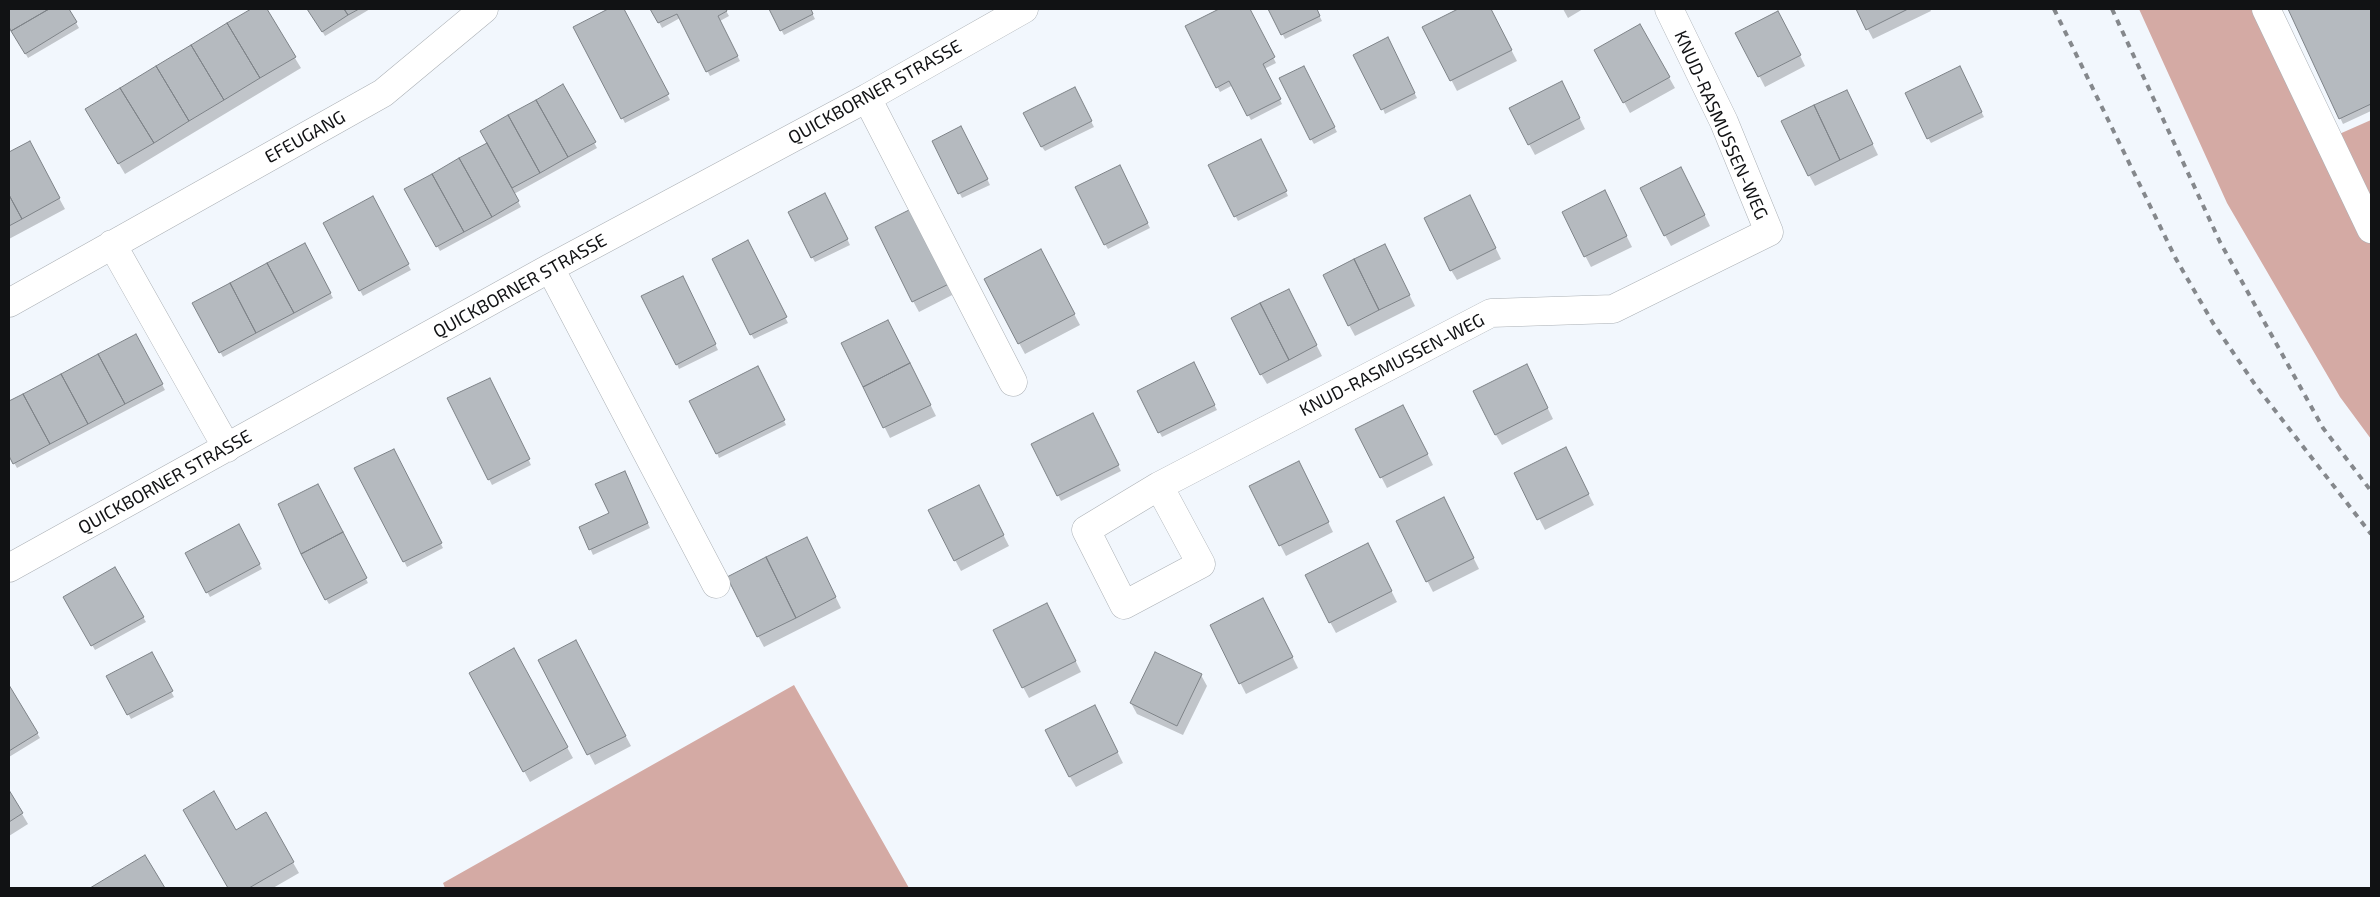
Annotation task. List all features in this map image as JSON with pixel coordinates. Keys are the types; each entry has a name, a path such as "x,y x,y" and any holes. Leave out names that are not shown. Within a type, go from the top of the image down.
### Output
{"street":[{"name":"EFEUGANG","path":"9,303 383,93 484,9"},
{"name":"QUICKBORNER STRASSE","path":"11,568 550,268 867,98 1022,9"},
{"name":"KNUD-RASMUSSEN-WEG","path":"1159,486 1201,564 1124,605 1086,530 1159,486 1491,313 1613,309 1769,232 1724,122 1669,9"},
{"path":"2266,9 2371,229"},
{"path":"867,98 1013,382"},
{"path":"112,244 227,448"},
{"path":"550,268 716,584"}],"shaded area":[{"path":"2139,9 2252,9 2337,135 2371,120 2371,439 2340,397 2227,203"},
{"path":"794,685 909,888 445,888 443,883"}],"building":[{"path":"9,9 49,9 11,31 9,27"},
{"path":"49,9 69,9 77,22 25,54 11,31"},
{"path":"251,9 267,9 296,57 260,78 227,23"},
{"path":"307,9 344,9 348,15 322,32"},
{"path":"344,9 359,9 348,15"},
{"path":"608,9 624,9 669,94 621,119 573,27"},
{"path":"650,9 726,9 727,11 718,16 738,56 706,72 677,14 658,23"},
{"path":"769,9 811,9 813,14 780,31"},
{"path":"1219,9 1250,9 1275,57 1263,64 1281,99 1247,116 1229,81 1216,88 1185,26"},
{"path":"1268,9 1317,9 1320,16 1281,35"},
{"path":"1458,9 1491,9 1512,50 1450,81 1422,27"},
{"path":"1856,9 1908,9 1866,30"},
{"path":"2288,9 2371,9 2371,104 2339,119"},
{"path":"1778,11 1801,55 1758,77 1735,33"},
{"path":"227,23 260,78 224,100 191,45"},
{"path":"1640,24 1670,77 1623,103 1594,50"},
{"path":"1388,37 1415,93 1381,110 1353,55"},
{"path":"191,45 224,100 189,121 156,66"},
{"path":"156,66 189,121 154,143 120,88"},
{"path":"1304,66 1335,127 1310,140 1279,78"},
{"path":"1960,66 1982,112 1927,139 1905,93"},
{"path":"1562,81 1580,118 1528,145 1509,108"},
{"path":"563,84 596,142 568,157 536,100"},
{"path":"1075,87 1092,121 1041,147 1023,113"},
{"path":"120,88 154,143 118,164 85,109"},
{"path":"1847,90 1873,144 1840,160 1814,105"},
{"path":"536,100 568,157 540,173 508,115"},
{"path":"1814,105 1840,160 1808,176 1781,121"},
{"path":"508,115 540,173 512,188 480,131"},
{"path":"961,126 988,179 958,194 932,141"},
{"path":"1261,139 1287,191 1234,217 1208,165"},
{"path":"30,141 60,198 22,219 9,195 9,152"},
{"path":"487,143 519,201 492,217 459,158"},
{"path":"459,158 492,217 464,232 432,174"},
{"path":"1120,165 1148,223 1104,245 1075,187"},
{"path":"1681,167 1705,215 1664,236 1640,188"},
{"path":"432,174 464,232 436,247 404,189"},
{"path":"1605,190 1627,236 1584,257 1562,212"},
{"path":"825,193 848,239 811,258 788,212"},
{"path":"9,195 22,219 9,226"},
{"path":"1470,195 1496,248 1450,271 1424,218"},
{"path":"373,196 409,264 359,291 323,223"},
{"path":"919,205 957,280 912,302 875,227"},
{"path":"748,240 787,317 750,335 712,259"},
{"path":"305,243 331,293 294,313 267,263"},
{"path":"1385,244 1410,295 1379,310 1354,259"},
{"path":"1041,249 1075,314 1018,344 984,279"},
{"path":"1354,259 1379,310 1348,326 1323,275"},
{"path":"267,263 294,313 256,333 230,283"},
{"path":"683,276 716,344 676,365 641,296"},
{"path":"230,283 256,333 219,353 192,303"},
{"path":"1289,289 1317,345 1289,360 1260,303"},
{"path":"1260,303 1289,360 1260,375 1231,318"},
{"path":"888,320 910,363 863,387 841,343"},
{"path":"136,334 163,384 125,404 98,354"},
{"path":"98,354 125,404 88,424 61,374"},
{"path":"1194,362 1215,405 1158,433 1137,391"},
{"path":"910,363 931,405 883,428 863,387"},
{"path":"1527,364 1548,408 1495,435 1473,391"},
{"path":"758,366 785,420 716,454 689,401"},
{"path":"61,374 88,424 50,444 23,394"},
{"path":"490,378 530,459 488,480 447,398"},
{"path":"23,394 50,444 13,464 9,456 9,401"},
{"path":"1403,405 1428,454 1380,478 1355,429"},
{"path":"1093,413 1119,465 1057,496 1031,444"},
{"path":"1566,447 1589,494 1537,520 1514,473"},
{"path":"394,449 442,543 403,562 354,468"},
{"path":"1299,461 1329,522 1279,546 1249,486"},
{"path":"625,471 648,523 589,550 579,527 609,513 595,484"},
{"path":"318,484 343,532 301,554 278,504"},
{"path":"979,485 1004,535 954,561 928,510"},
{"path":"1444,497 1474,558 1426,582 1396,521"},
{"path":"239,524 260,564 206,593 185,553"},
{"path":"343,532 367,578 325,600 301,554"},
{"path":"807,537 836,597 796,618 766,557"},
{"path":"1368,543 1392,591 1329,623 1305,575"},
{"path":"766,557 796,618 757,637 727,577"},
{"path":"115,567 144,617 91,646 63,597"},
{"path":"1263,598 1293,657 1239,684 1210,625"},
{"path":"1047,603 1076,661 1022,688 993,630"},
{"path":"576,640 626,736 587,755 538,660"},
{"path":"514,648 568,747 523,772 469,673"},
{"path":"152,652 173,691 127,715 106,676"},
{"path":"1155,652 1202,674 1177,726 1130,703"},
{"path":"9,685 38,733 9,751"},
{"path":"1095,705 1118,752 1069,777 1045,730"},
{"path":"9,790 23,813 9,822"},
{"path":"214,791 236,830 266,812 294,862 249,888 228,888 183,810"},
{"path":"145,855 165,888 90,888"}],"railway":[{"path":"2054,9 2176,259 2213,323 2256,386 2371,534"},
{"path":"2112,9 2220,242 2323,428 2371,491"}]}
